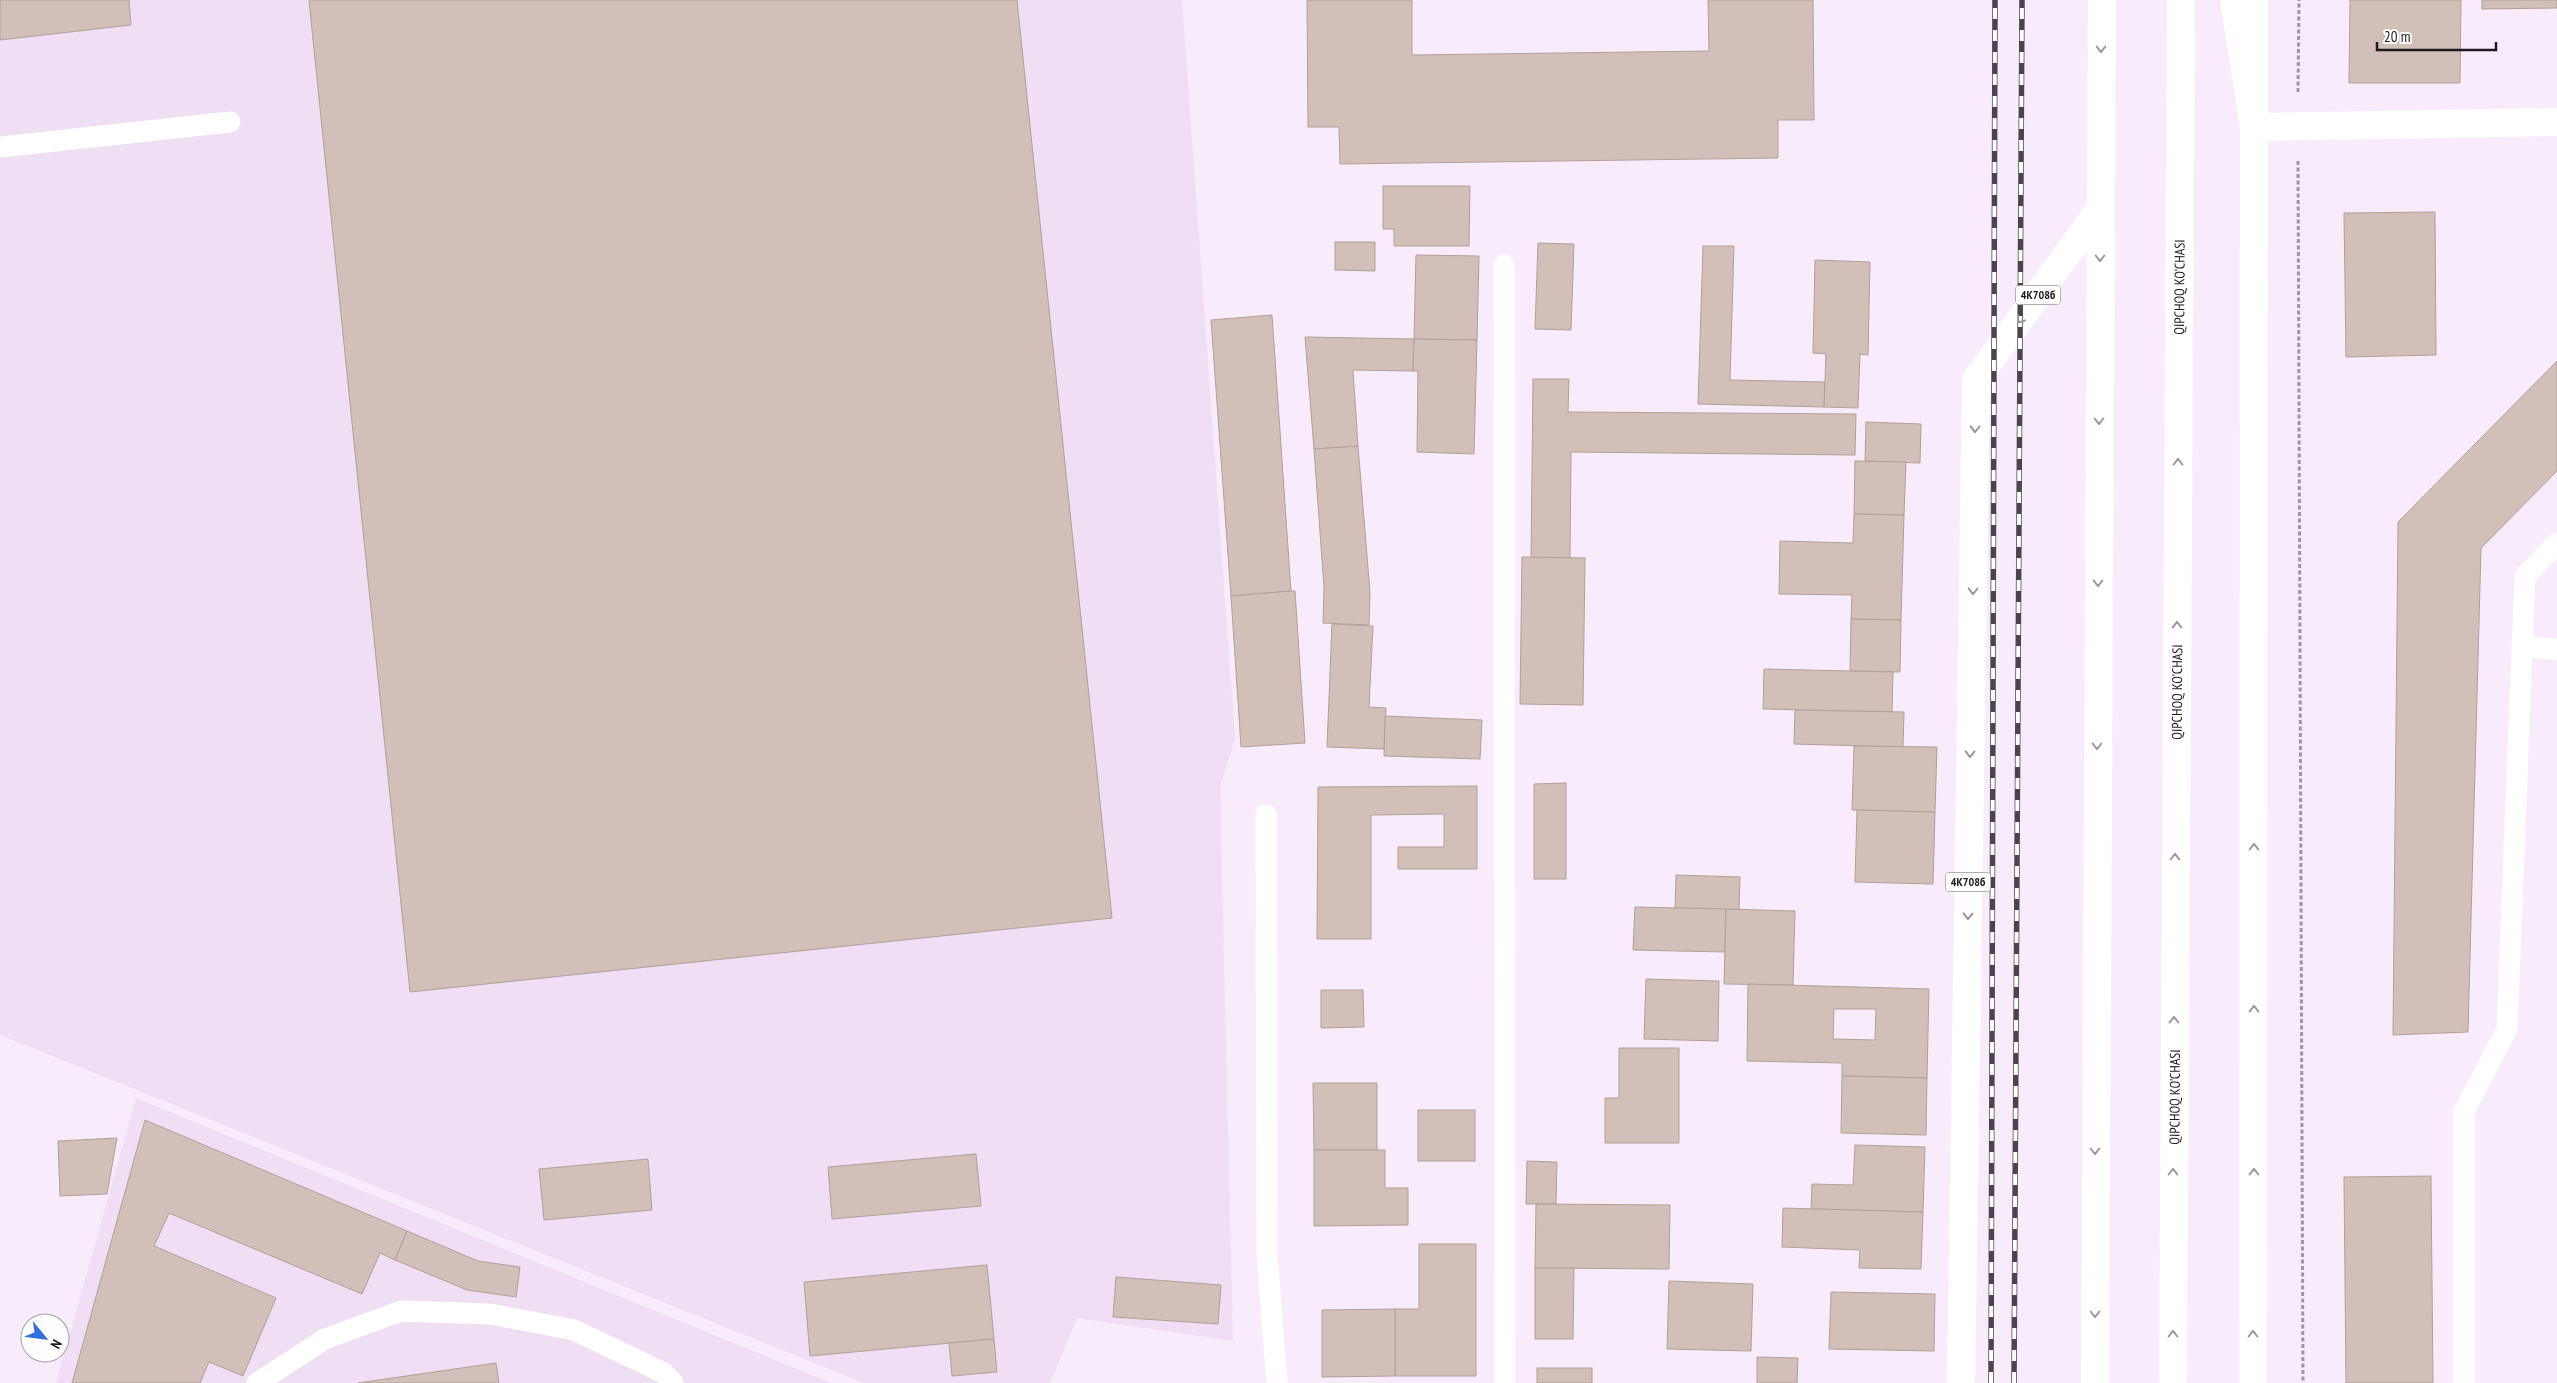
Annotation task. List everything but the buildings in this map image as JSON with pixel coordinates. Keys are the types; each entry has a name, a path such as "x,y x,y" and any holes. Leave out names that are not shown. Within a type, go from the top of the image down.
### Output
{"main road":[{"path":"2095,1383 2102,0"},
{"name":"QIPCHOQ KO'CHASI","path":"2173,1383 2173,1104 2181,0"},
{"path":"2234,0 2254,127"},
{"path":"2254,0 2254,1383"},
{"path":"2254,127 2557,122"},
{"name":"4К708б","path":"1961,1383 1976,380 2100,209"}],"lane":[{"path":"0,147 230,122"},
{"path":"1504,264 1505,1383"},
{"path":"2464,1383 2464,1112 2507,1029 2525,576 2557,543"},
{"path":"2522,647 2557,649"},
{"path":"1266,815 1267,1254 1277,1383"},
{"path":"257,1383 325,1338 400,1311 490,1314 574,1330 664,1373 673,1383"}],"path":[{"path":"2299,0 2303,1383"}],"shaded area":[{"path":"0,0 1182,0 1235,739 1220,787 1233,1341 1077,1318 1050,1383 864,1383 0,1035"},
{"path":"136,1098 831,1383 56,1383 62,1363 70,1363 70,1333"}],"railway":[{"path":"1991,1383 1995,0"},
{"path":"2014,1383 2022,0"}]}
